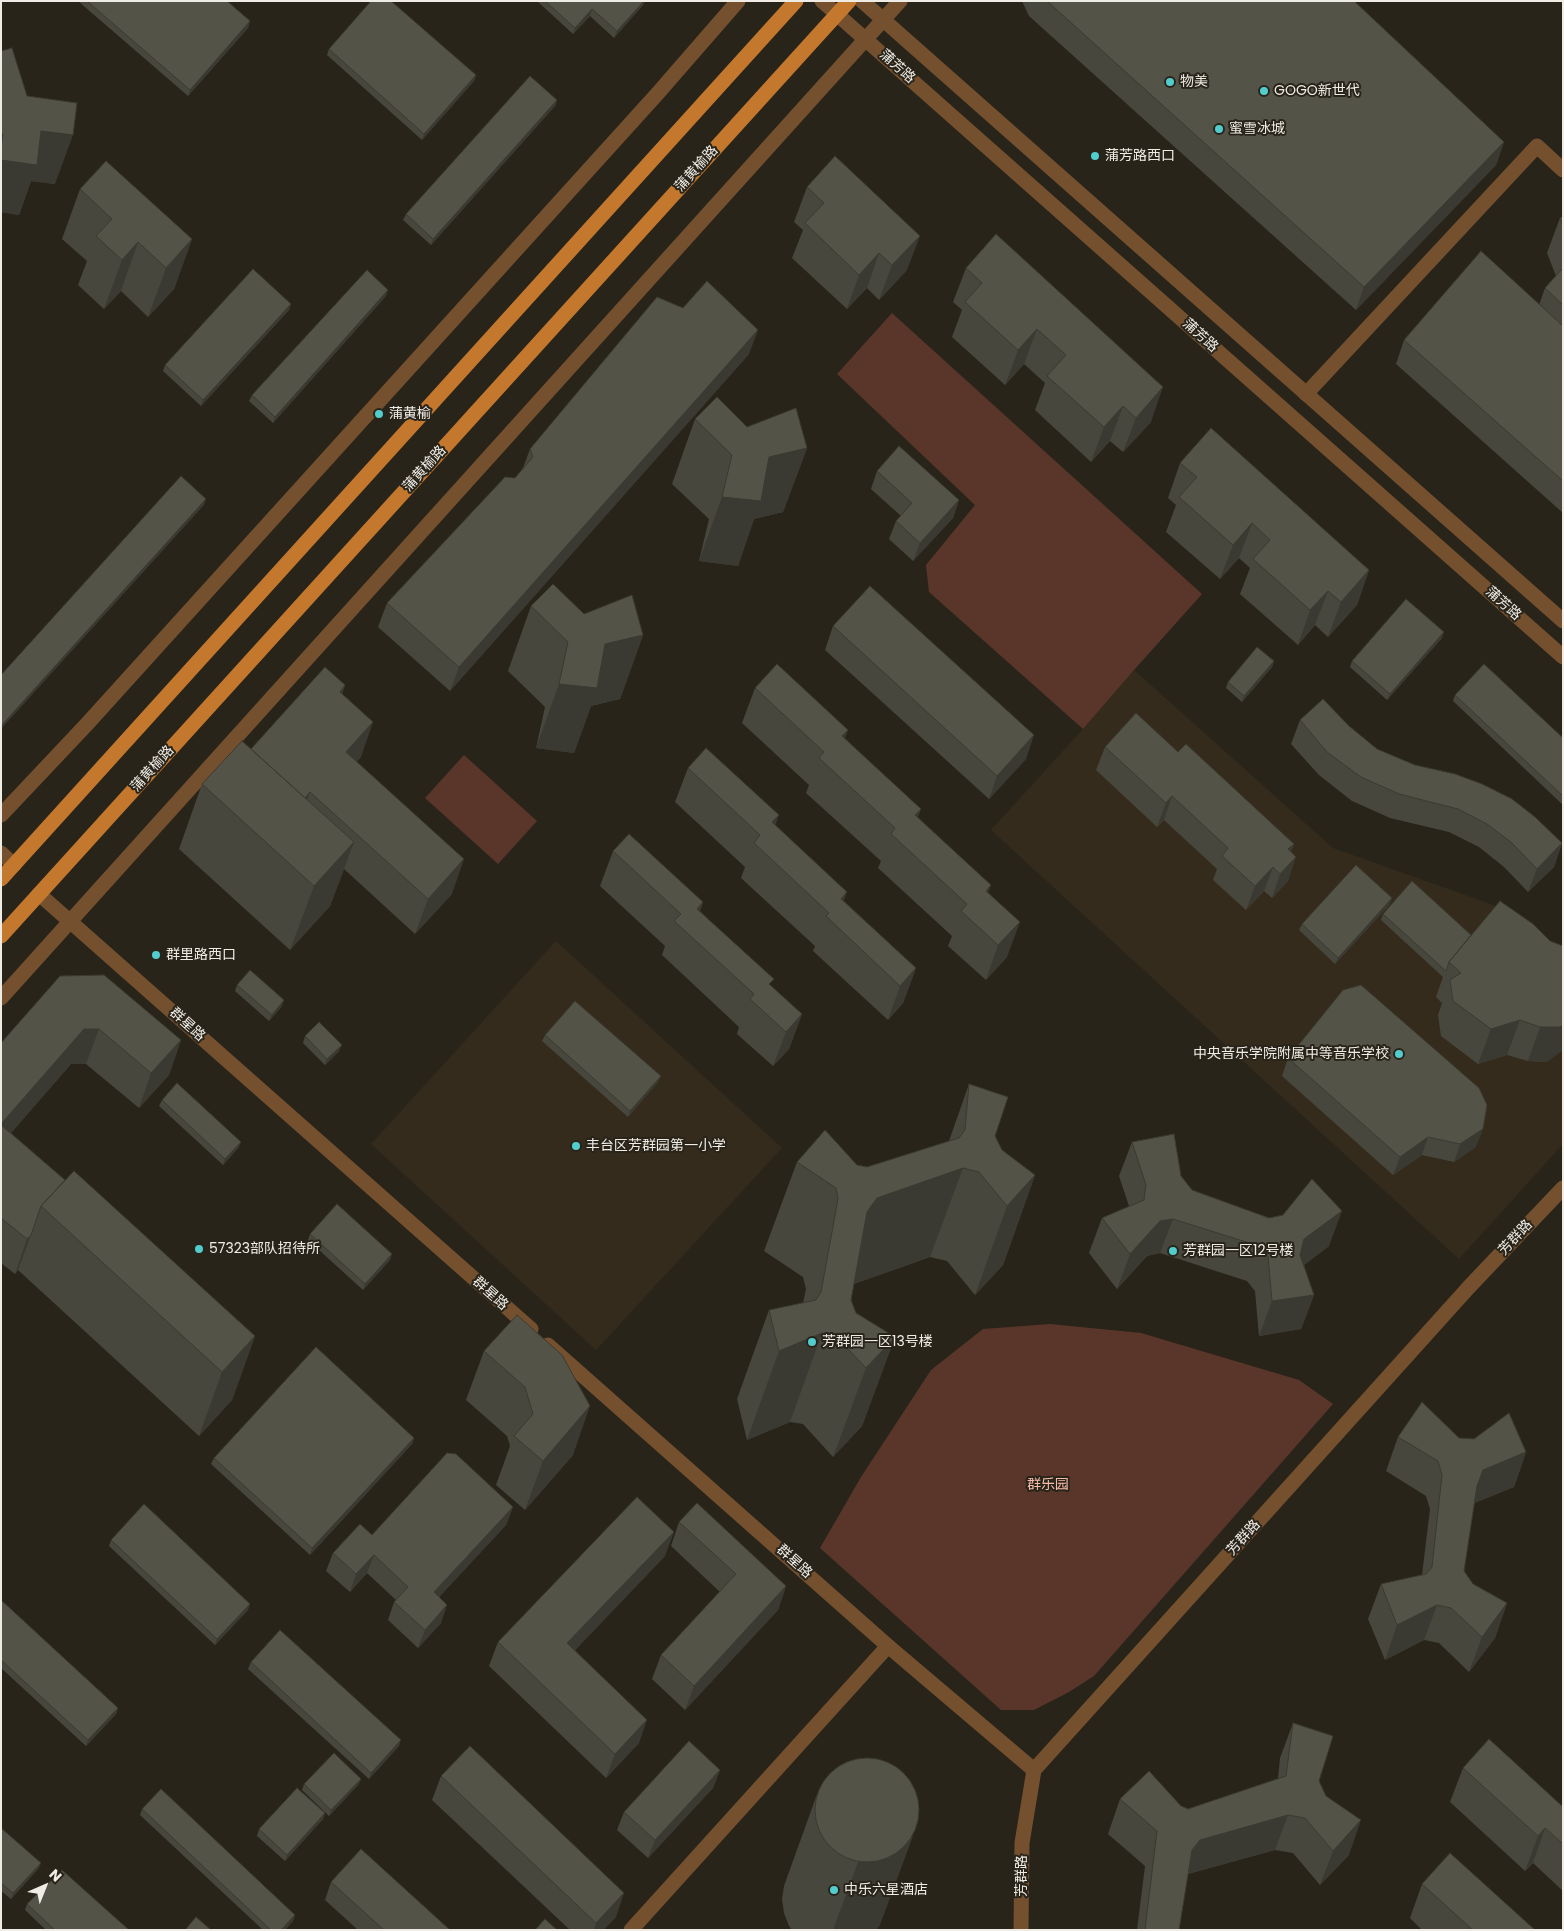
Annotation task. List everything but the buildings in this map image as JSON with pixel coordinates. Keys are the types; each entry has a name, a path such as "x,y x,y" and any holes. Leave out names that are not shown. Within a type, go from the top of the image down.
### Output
{"main road":[{"path":"1,879 796,1"},
{"name":"蒲黄榆路","path":"1,936 849,1"}],"street":[{"path":"1,815 107,702 652,100 738,1"},
{"name":"蒲芳路","path":"822,1 1563,657"},
{"name":"蒲芳路","path":"862,1 1563,621"},
{"path":"1,998 900,1"},
{"path":"1306,394 1537,146 1563,170"},
{"path":"1,853 14,865"},
{"name":"群星路","path":"39,894 888,1646 1034,1770"},
{"name":"芳群路","path":"1021,1930 1022,1843 1034,1770 1462,1295 1563,1188"},
{"path":"631,1930 888,1646"}],"shaded area":[{"name":"中央音乐学院附属中等音乐学校","path":"1134,670 1333,848 1499,907 1563,964 1563,1144 1459,1259 991,830"},
{"name":"丰台区芳群园第一小学","path":"556,941 782,1148 596,1350 371,1144"}],"green space":[{"path":"892,313 1202,594 1083,729 929,592 926,565 975,505 837,374"},
{"path":"464,755 537,821 498,864 425,798"},
{"name":"群乐园","path":"1050,1324 1141,1333 1299,1380 1333,1404 1094,1676 1069,1692 1034,1710 1001,1710 820,1548 861,1477 931,1370 983,1329"}],"place":[{"name":"物美","path":"1170,82"},
{"name":"GOGO新世代","path":"1264,91"},
{"name":"蜜雪冰城","path":"1219,129"},
{"name":"蒲芳路西口","path":"1095,156"},
{"name":"蒲黄榆","path":"379,414"},
{"name":"群里路西口","path":"156,955"},
{"name":"中央音乐学院附属中等音乐学校","path":"1399,1054"},
{"name":"丰台区芳群园第一小学","path":"576,1146"},
{"name":"57323部队招待所","path":"199,1249"},
{"name":"芳群园一区12号楼","path":"1173,1251"},
{"name":"芳群园一区13号楼","path":"812,1342"},
{"name":"中乐六星酒店","path":"834,1890"}]}
